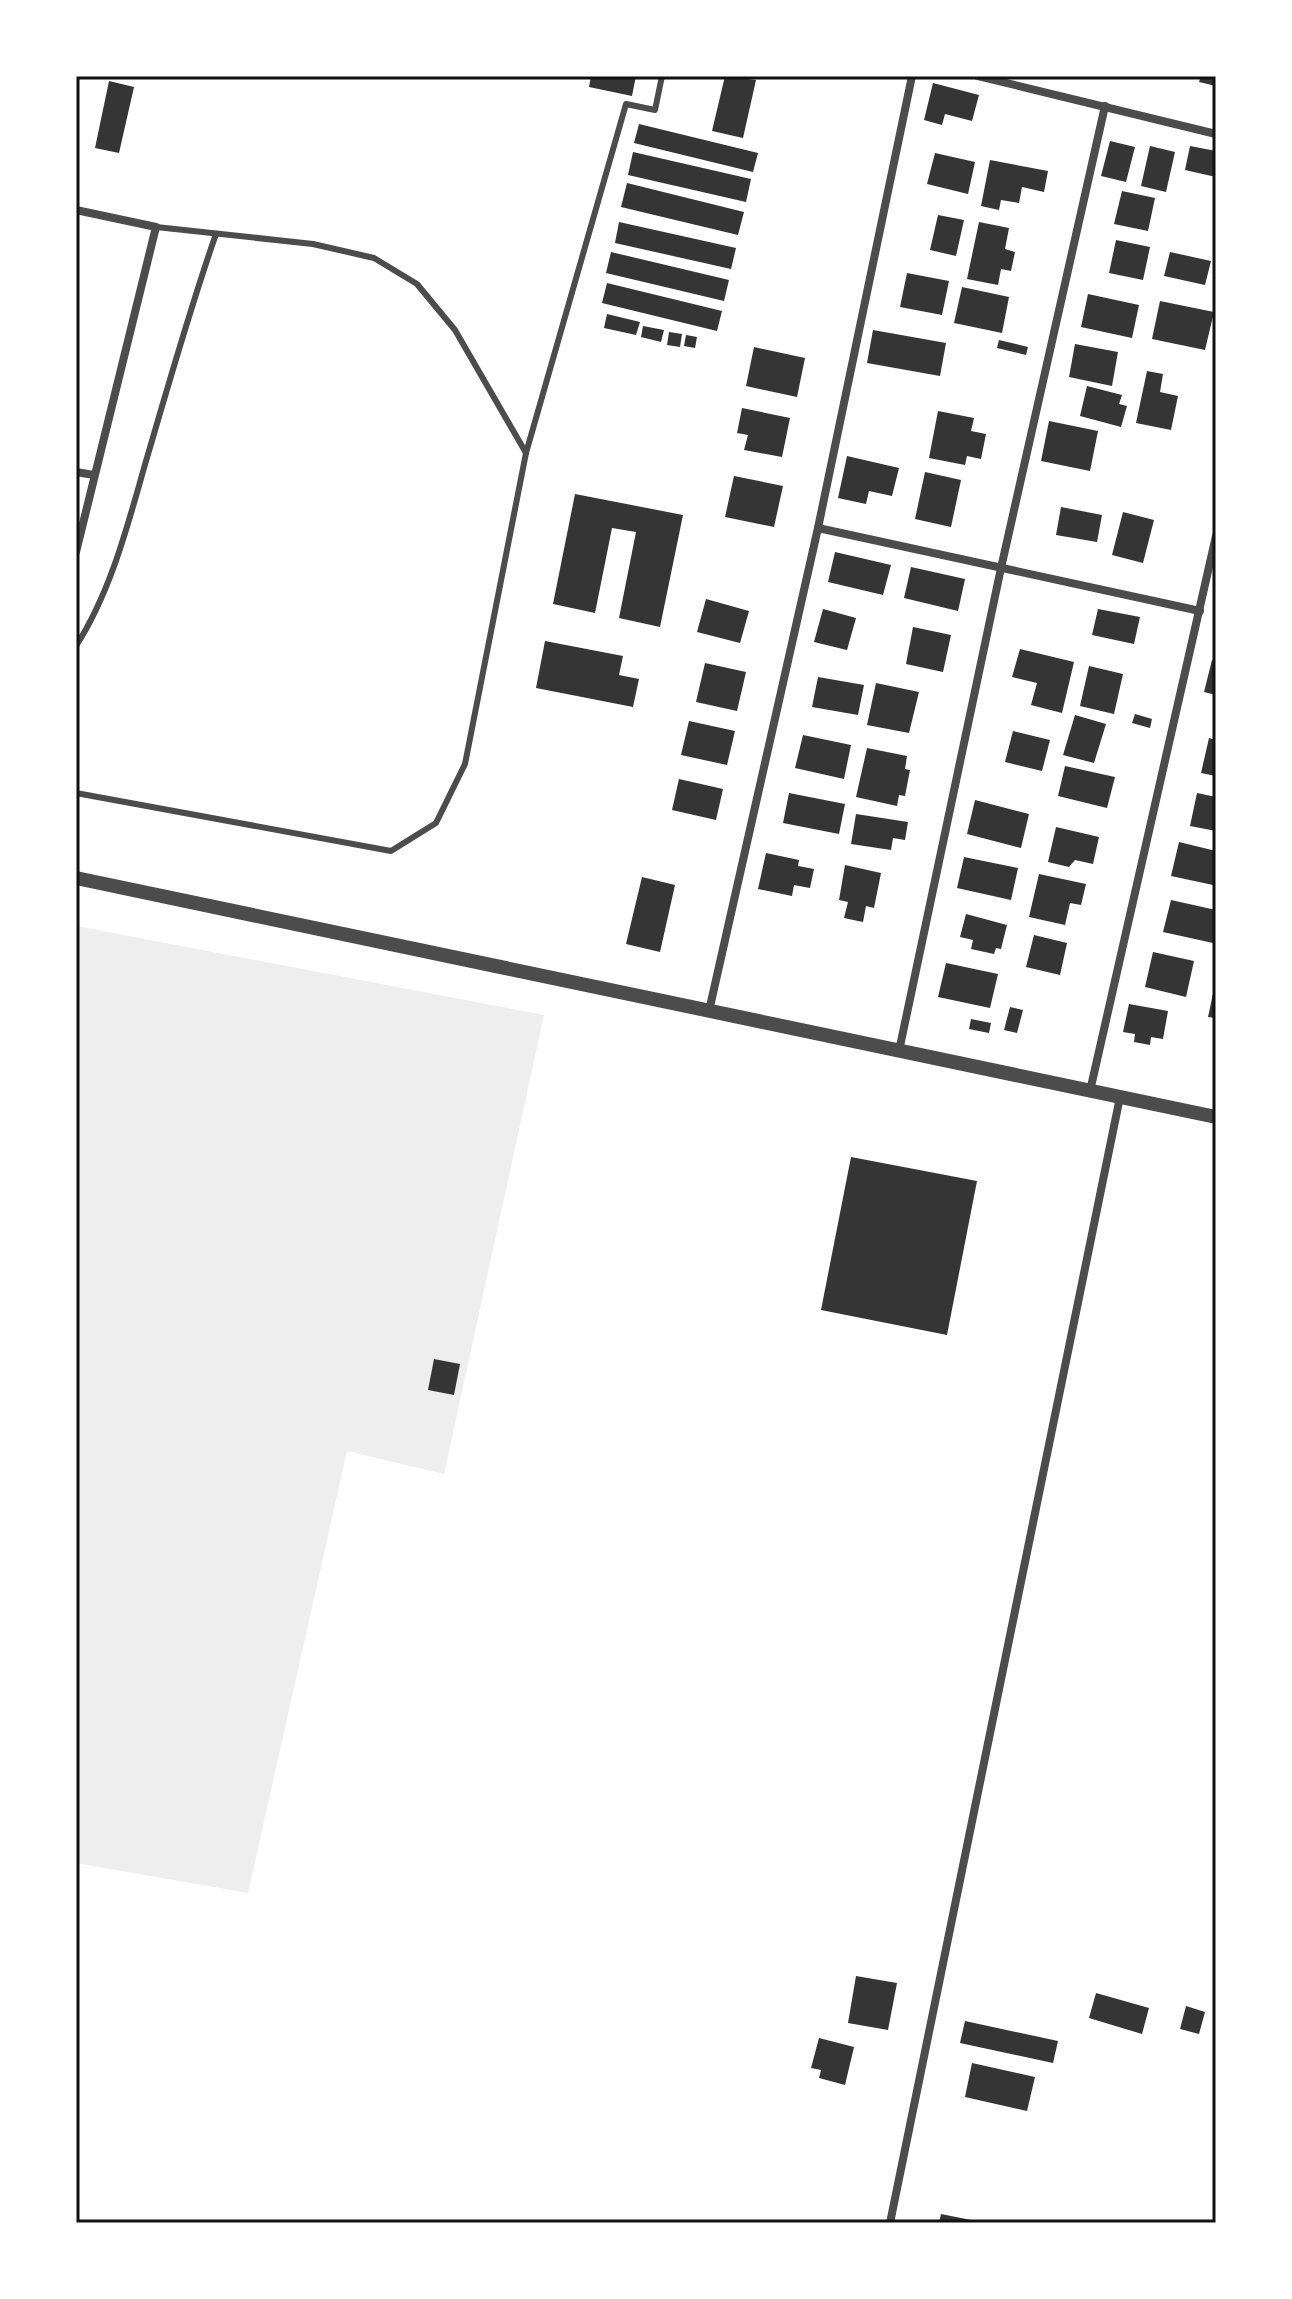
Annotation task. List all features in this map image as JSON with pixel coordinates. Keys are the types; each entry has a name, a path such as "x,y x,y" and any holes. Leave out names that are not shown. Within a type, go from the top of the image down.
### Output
{"street":[{"path":"709,1011 818,528 912,76"},
{"path":"978,76 1216,134"},
{"path":"899,1051 1001,568 1105,106"},
{"path":"76,210 156,227 76,552"},
{"path":"76,472 94,475"},
{"path":"818,528 1200,611"},
{"path":"1090,1091 1216,536"},
{"path":"76,878 1216,1117"},
{"path":"890,2223 1120,1097"}],"lane":[{"path":"76,793 391,851 436,823 465,764 526,453 626,104 655,110 662,76"},
{"path":"156,227 313,244 374,258 417,284 455,330 526,453"},
{"path":"76,646 123,542 196,290 216,234"}],"shaded area":[{"path":"76,926 544,1015 444,1474 347,1451 248,1893 76,1863"}],"building":[{"path":"591,76 636,76 632,96 589,87"},
{"path":"725,76 756,80 743,138 712,131"},
{"path":"1201,76 1216,76 1216,86 1199,82"},
{"path":"109,81 134,87 119,153 95,148"},
{"path":"933,83 979,95 972,121 945,114 942,125 924,120"},
{"path":"639,124 758,153 753,172 634,143"},
{"path":"1110,141 1135,147 1126,182 1101,176"},
{"path":"1150,146 1175,152 1166,192 1141,186"},
{"path":"1190,146 1216,151 1216,177 1185,170"},
{"path":"633,152 751,179 746,202 628,175"},
{"path":"935,153 975,162 968,194 927,184"},
{"path":"990,160 1048,171 1044,192 1022,187 1019,203 1001,200 999,210 981,206"},
{"path":"627,183 744,212 738,235 621,207"},
{"path":"1122,191 1155,198 1148,231 1114,224"},
{"path":"938,215 964,220 956,256 930,250"},
{"path":"619,222 736,248 731,269 615,243"},
{"path":"979,222 1009,228 1005,249 1015,252 1011,271 1001,269 998,285 967,279"},
{"path":"1116,240 1150,247 1143,280 1109,273"},
{"path":"611,252 729,280 724,301 606,273"},
{"path":"1170,252 1211,261 1205,285 1164,276"},
{"path":"907,273 949,281 942,315 900,307"},
{"path":"607,283 722,311 717,331 602,303"},
{"path":"962,287 1009,297 1002,333 954,323"},
{"path":"1088,294 1139,305 1132,338 1081,327"},
{"path":"1160,301 1214,312 1205,350 1152,339"},
{"path":"607,314 640,322 636,335 604,328"},
{"path":"643,326 664,330 661,342 641,337"},
{"path":"873,330 946,343 940,376 867,363"},
{"path":"669,332 682,334 680,347 667,345"},
{"path":"686,335 697,337 695,348 684,346"},
{"path":"999,340 1028,347 1026,355 997,348"},
{"path":"1075,344 1118,352 1112,386 1069,377"},
{"path":"754,347 805,358 797,397 746,386"},
{"path":"1147,371 1163,374 1160,392 1178,396 1171,430 1136,423"},
{"path":"1087,386 1122,395 1119,404 1127,406 1121,427 1080,416"},
{"path":"742,408 790,418 782,457 744,450 748,435 737,433"},
{"path":"938,411 974,418 971,431 986,434 981,459 967,456 965,465 929,458"},
{"path":"1049,421 1098,431 1090,471 1041,461"},
{"path":"847,456 899,468 892,496 869,491 866,504 838,498"},
{"path":"925,472 961,480 951,527 915,519"},
{"path":"734,476 783,486 774,527 725,517"},
{"path":"575,494 683,515 660,627 619,618 636,532 612,528 595,613 553,604"},
{"path":"1061,507 1102,515 1097,542 1056,535"},
{"path":"1123,512 1154,520 1143,563 1112,555"},
{"path":"835,552 891,565 883,595 828,582"},
{"path":"911,567 965,579 958,611 904,598"},
{"path":"706,599 749,611 740,643 697,632"},
{"path":"823,609 856,618 847,650 814,642"},
{"path":"1098,609 1140,617 1134,644 1092,635"},
{"path":"913,627 951,635 943,672 906,664"},
{"path":"545,641 623,656 619,675 639,679 633,707 536,688"},
{"path":"1020,649 1074,662 1062,713 1031,705 1037,683 1012,677"},
{"path":"1212,660 1216,661 1216,695 1204,692"},
{"path":"705,663 746,672 737,711 696,702"},
{"path":"1089,666 1123,674 1114,714 1080,706"},
{"path":"818,677 864,685 858,715 812,707"},
{"path":"876,683 919,692 909,733 867,725"},
{"path":"1135,714 1152,719 1150,728 1132,723"},
{"path":"1075,715 1106,724 1094,763 1063,755"},
{"path":"689,721 735,731 727,765 681,755"},
{"path":"1013,731 1050,740 1042,771 1005,762"},
{"path":"803,735 851,745 844,779 795,768"},
{"path":"1209,738 1216,740 1216,776 1201,773"},
{"path":"867,748 907,756 905,769 910,770 905,796 899,795 897,806 856,797"},
{"path":"1065,766 1115,777 1107,808 1058,796"},
{"path":"679,779 723,789 716,820 672,810"},
{"path":"789,793 845,804 839,834 783,823"},
{"path":"1197,793 1216,797 1216,831 1190,826"},
{"path":"975,800 1029,814 1021,848 967,834"},
{"path":"856,814 908,822 905,840 893,838 891,850 851,844"},
{"path":"1056,827 1099,837 1093,864 1075,860 1069,867 1048,862"},
{"path":"1179,842 1216,851 1213,885 1171,876"},
{"path":"766,853 799,860 798,866 814,869 810,888 794,885 792,896 758,889"},
{"path":"964,857 1018,868 1011,900 957,888"},
{"path":"845,865 881,873 874,908 866,906 863,922 844,918 848,902 839,900"},
{"path":"1039,874 1086,884 1081,905 1070,903 1065,925 1029,917"},
{"path":"642,877 675,885 660,952 626,944"},
{"path":"1171,900 1216,910 1213,943 1163,932"},
{"path":"966,914 1007,925 1001,949 996,948 994,954 971,949 973,940 960,937"},
{"path":"1034,935 1067,943 1060,975 1026,967"},
{"path":"1153,952 1194,961 1186,997 1145,987"},
{"path":"946,963 998,974 990,1008 938,997"},
{"path":"1216,984 1216,1018 1208,1017"},
{"path":"1129,1004 1168,1011 1163,1039 1151,1037 1150,1045 1134,1042 1135,1034 1123,1032"},
{"path":"1010,1007 1023,1010 1017,1033 1004,1030"},
{"path":"971,1019 991,1023 989,1033 969,1029"},
{"path":"851,1157 977,1181 947,1335 821,1310"},
{"path":"434,1359 460,1364 454,1395 428,1390"},
{"path":"856,1976 897,1983 888,2030 848,2023"},
{"path":"1096,1993 1149,2008 1142,2034 1089,2018"},
{"path":"1186,2006 1205,2012 1199,2034 1180,2029"},
{"path":"965,2021 1058,2041 1053,2063 960,2043"},
{"path":"819,2038 854,2047 845,2085 819,2078 821,2070 811,2068"},
{"path":"972,2063 1035,2077 1027,2111 965,2097"},
{"path":"941,2214 981,2222 939,2223"}]}
